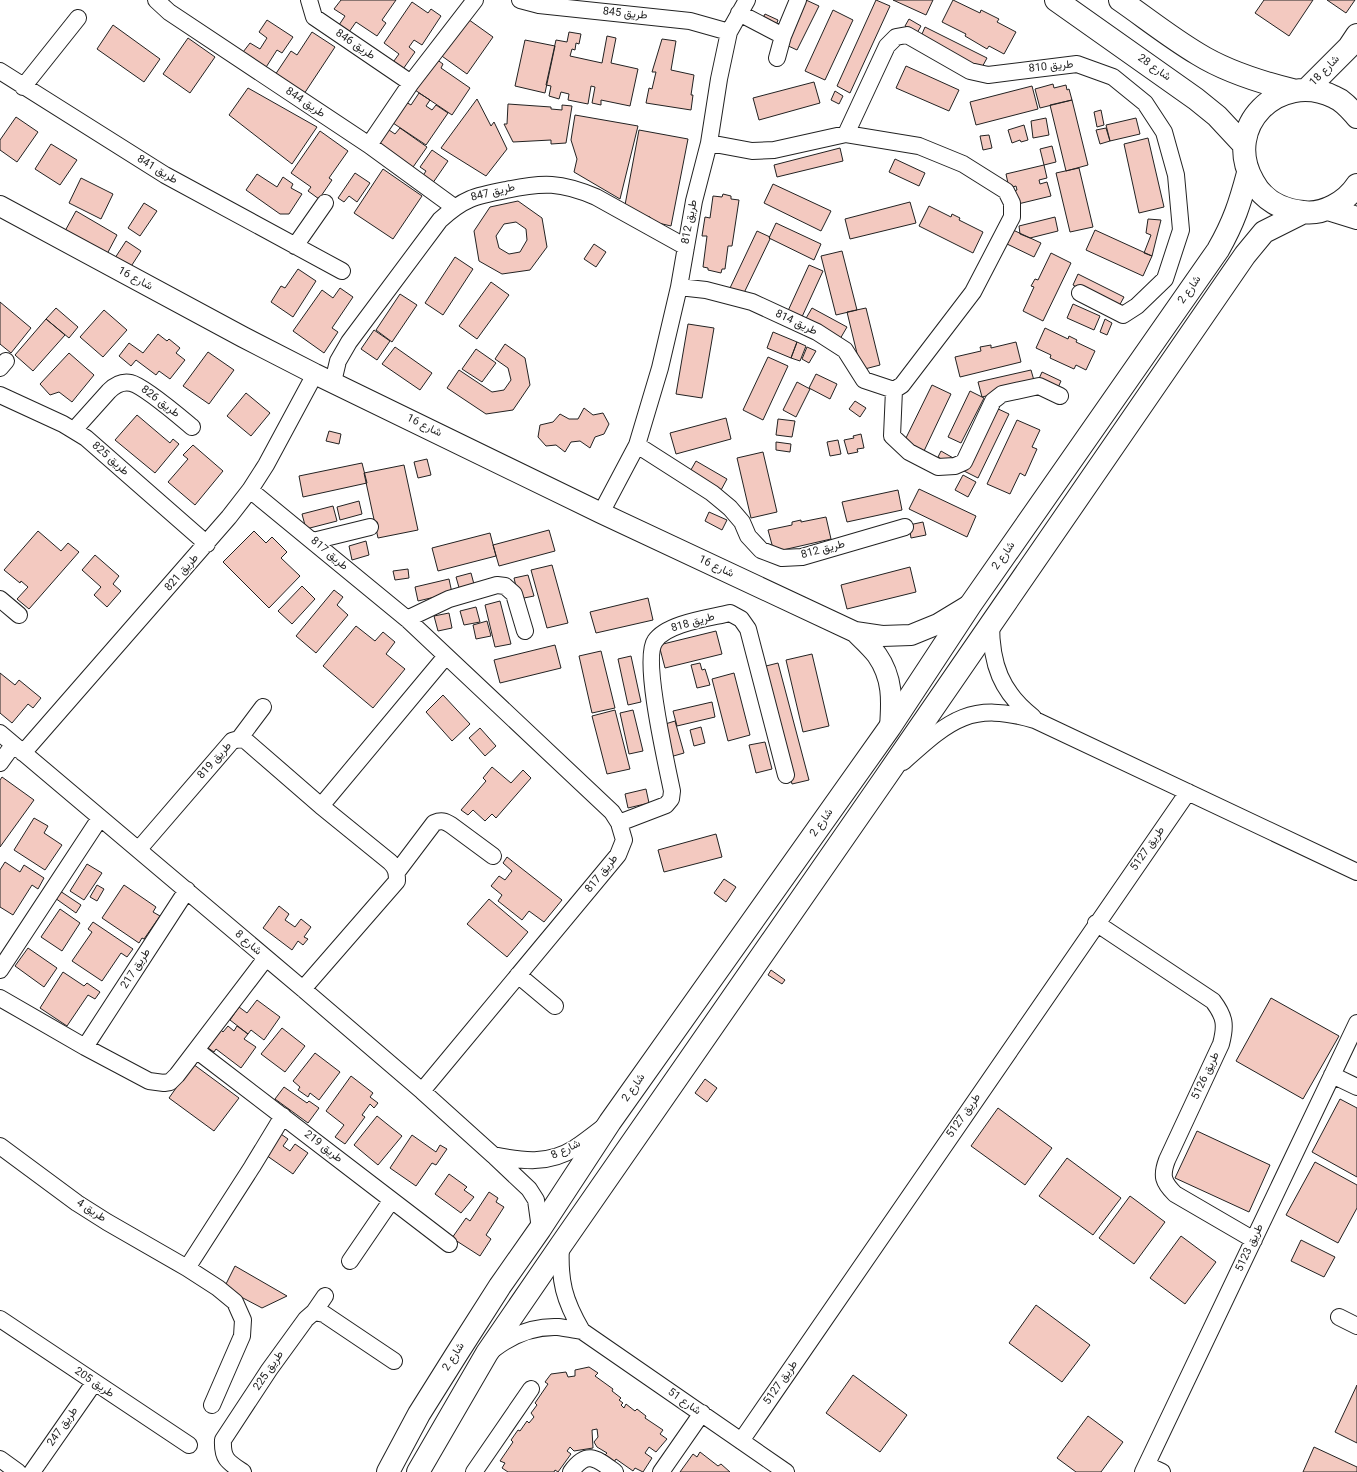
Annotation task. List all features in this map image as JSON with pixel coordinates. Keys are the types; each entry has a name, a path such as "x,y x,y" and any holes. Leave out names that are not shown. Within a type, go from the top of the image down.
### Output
{"main road":[{"name":"شارع 28","path":"1056,0 1196,99 1217,116 1244,145"},
{"path":"1120,0 1198,54 1215,63 1244,76 1300,90 1322,92 1336,97 1348,106 1357,117"},
{"name":"شارع 18","path":"1300,90 1349,47 1357,35"},
{"path":"1300,90 1280,95 1269,101 1259,110 1252,121 1247,132 1244,145 1248,173 1257,188 1270,201 1286,209 1304,212 1328,209 1343,201 1357,185"},
{"name":"شارع 2","path":"388,1471 420,1414 456,1355 500,1286 610,1122 890,727 971,604 1218,250 1230,229 1239,206 1248,173"},
{"path":"1328,209 1357,218"},
{"path":"418,1472 487,1353 1245,255 1264,232 1304,212"}],"street":[{"name":"طريق 844","path":"156,0 169,12 369,145 454,207"},
{"name":"طريق 846","path":"309,0 314,17 411,83"},
{"path":"369,145 411,83 475,0"},
{"name":"طريق 845","path":"520,0 539,5 690,21 730,32"},
{"path":"777,58 783,36 798,0"},
{"path":"743,7 783,36"},
{"name":"طريق 812","path":"601,513 637,445 660,368 679,287 694,201 709,143 719,79 730,32 743,7"},
{"path":"23,87 78,18"},
{"name":"طريق 810","path":"846,134 887,46 896,37 907,35 970,71 988,74 1078,64 1113,78 1145,103 1164,132 1176,175 1181,230 1165,279 1137,306 1123,315 1080,293"},
{"name":"طريق 841","path":"0,71 23,87 165,175 342,271"},
{"path":"709,143 752,151 774,150 846,134 919,146 963,164 1006,191 1012,203 1012,217 973,292 902,385 894,390 892,436 909,452 938,467 955,466 964,462 994,401 1002,394 1039,386 1060,396"},
{"name":"طريق 847","path":"324,378 338,361 349,342 440,220 454,207 479,195 532,184 565,186 596,197 686,247"},
{"path":"296,246 325,203"},
{"name":"شارع 16","path":"0,206 243,337 324,378 601,513 855,632 882,636 911,636 938,624 971,604"},
{"name":"طريق 814","path":"679,287 706,290 752,302 817,332 845,350 864,380 894,390"},
{"name":"طريق 821","path":"0,763 18,749 207,544 250,490 281,439 324,378"},
{"name":"طريق 826","path":"74,430 113,387 125,383 131,383 142,388 192,427"},
{"name":"طريق 825","path":"0,395 74,430 96,446 207,544"},
{"name":"طريق 812","path":"637,445 712,493 730,508 742,522 748,536 761,550 782,558 802,557 905,527"},
{"name":"طريق 817","path":"250,490 407,619 612,812 619,822 624,840 618,855 422,1091"},
{"path":"313,542 370,527"},
{"path":"407,619 449,599 497,586 505,586 514,594 525,631"},
{"path":"0,599 19,615"},
{"name":"طريق 818","path":"619,822 666,805 671,799 672,791 655,705 651,657 654,642 666,631 680,625 730,613 741,619 748,629 786,775"},
{"path":"991,624 991,643 994,662 1000,679 1010,695 1035,720"},
{"name":"شارع 16","path":"855,632 876,654 888,675 892,700 890,727"},
{"path":"321,806 446,656"},
{"path":"238,739 263,707"},
{"path":"885,778 937,732 955,721 975,714 996,712 1017,714 1035,720 1357,872"},
{"name":"شارع 8","path":"0,734 187,890 422,1091 493,1154 529,1189 536,1200 540,1228"},
{"name":"طريق 819","path":"139,850 227,746 232,741 238,739 245,740 321,806 395,866 397,872"},
{"name":"طريق 5127","path":"741,1441 1188,792"},
{"path":"0,970 100,818"},
{"path":"303,989 392,888 397,881 397,872 434,823 440,821 446,822 492,856"},
{"name":"طريق 217","path":"85,1047 187,890"},
{"name":"طريق 5126","path":"1096,924 1213,1001 1220,1011 1224,1022 1224,1033 1221,1044 1167,1160 1164,1169 1164,1179 1168,1187 1176,1194 1254,1240"},
{"path":"0,998 85,1047 149,1081 158,1083 170,1082 266,958"},
{"path":"518,975 555,1006"},
{"name":"طريق 5123","path":"1145,1468 1357,1023"},
{"name":"طريق 219","path":"196,1050 449,1244"},
{"path":"1332,1075 1357,1087"},
{"path":"187,1268 283,1116"},
{"name":"شارع 8","path":"493,1154 515,1160 531,1161 549,1159 574,1149 610,1122"},
{"name":"طريق 4","path":"0,1146 77,1203 187,1268 218,1288 235,1302 243,1320 242,1336 212,1405"},
{"path":"350,1261 391,1201"},
{"name":"شارع 51","path":"561,1245 560,1268 563,1290 571,1312 582,1331 786,1472"},
{"name":"طريق 225","path":"242,1472 228,1462 222,1452 223,1440 269,1370 306,1319 314,1312 325,1296"},
{"path":"314,1312 324,1314 394,1361"},
{"path":"1339,1317 1357,1326"},
{"name":"طريق 205","path":"0,1319 189,1445"},
{"name":"شارع 51","path":"487,1353 508,1338 532,1329 557,1327 582,1331"},
{"name":"طريق 247","path":"32,1472 94,1383"},
{"path":"482,1469 531,1389"},
{"path":"661,1472 702,1414"},
{"path":"571,1472 578,1463 588,1458 599,1460 615,1472"},
{"path":"0,1459 18,1472"},
{"path":"1145,1468 1162,1472"}],"building":[{"path":"341,0 396,0 382,20 386,23 377,36 356,22 349,32 339,25 345,16 334,9"},
{"path":"806,0 819,6 797,50 784,44"},
{"path":"876,0 890,6 850,93 837,86"},
{"path":"893,0 933,0 926,15"},
{"path":"953,0 980,13 981,10 999,19 997,22 1016,32 1004,54 989,46 987,49 965,36 966,34 942,22"},
{"path":"1264,0 1313,0 1289,36 1255,13"},
{"path":"1327,0 1355,0 1346,13"},
{"path":"412,2 428,13 431,9 441,16 422,45 414,40 409,47 415,52 401,72 391,65 399,54 384,43"},
{"path":"833,10 853,20 825,80 805,71"},
{"path":"765,14 778,20 775,28 761,22"},
{"path":"465,17 493,37 467,74 439,54"},
{"path":"909,19 921,26 917,33 905,26"},
{"path":"267,20 293,37 282,53 277,50 263,72 240,56 250,43 260,49 267,38 259,32"},
{"path":"113,25 160,59 144,82 97,49"},
{"path":"925,27 987,58 980,71 919,41"},
{"path":"312,32 335,47 302,97 273,78 291,51 297,55"},
{"path":"569,32 581,34 579,44 576,43 575,50 572,49 570,56 602,63 607,36 616,38 611,63 638,69 630,106 601,100 601,105 592,103 595,87 591,86 588,104 568,100 569,94 561,92 559,99 549,96 551,86 546,85 556,40 567,42"},
{"path":"188,38 215,57 190,93 163,74"},
{"path":"662,39 676,41 671,70 694,75 691,95 693,95 691,110 646,103 649,88 652,89 656,72 652,72"},
{"path":"525,40 555,46 545,93 515,86"},
{"path":"436,59 443,64 441,68 470,88 452,115 412,88"},
{"path":"906,66 959,90 949,111 896,88"},
{"path":"814,82 820,103 759,120 753,98"},
{"path":"1053,84 1054,88 1066,85 1067,90 1069,89 1072,100 1040,108 1035,89"},
{"path":"1032,86 1038,109 976,125 970,102"},
{"path":"248,88 317,127 292,164 229,115"},
{"path":"835,91 843,96 839,104 831,100"},
{"path":"419,93 430,100 426,106 432,110 436,105 448,113 426,145 390,121 404,101 411,105"},
{"path":"477,99 491,126 494,122 507,149 486,176 441,148"},
{"path":"1072,100 1088,165 1066,171 1050,105"},
{"path":"508,104 551,107 551,109 562,110 562,105 572,106 566,143 551,144 551,140 513,142 504,124 507,124"},
{"path":"1101,110 1104,125 1097,127 1094,112"},
{"path":"575,115 638,126 620,199 574,172 577,159 571,140"},
{"path":"16,117 38,132 17,162 0,150 0,140"},
{"path":"1046,118 1049,135 1033,138 1031,121"},
{"path":"1136,118 1140,134 1110,141 1106,125"},
{"path":"1024,125 1028,140 1021,142 1020,140 1012,143 1008,130"},
{"path":"386,128 395,134 400,128 427,147 411,170 374,145"},
{"path":"1106,128 1110,141 1100,144 1096,130"},
{"path":"639,130 688,139 671,226 654,222 650,217 642,215 625,205"},
{"path":"320,131 348,151 329,178 332,180 319,199 308,191 311,187 291,173"},
{"path":"989,135 992,148 983,150 980,136"},
{"path":"1148,138 1164,207 1139,213 1124,144"},
{"path":"51,144 77,160 60,185 35,169"},
{"path":"1052,146 1056,162 1044,165 1040,149"},
{"path":"840,148 843,161 777,177 774,165"},
{"path":"432,150 448,161 430,187 420,180 426,171 420,167"},
{"path":"895,159 925,173 919,186 889,172"},
{"path":"1044,165 1047,178 1039,180 1040,184 1047,182 1051,196 1018,204 1014,191 1017,190 1016,186 1009,188 1006,174"},
{"path":"1079,168 1093,227 1070,232 1056,173"},
{"path":"383,169 422,196 393,239 354,213"},
{"path":"355,173 370,183 357,202 349,196 344,202 338,198"},
{"path":"257,174 277,187 283,177 293,184 291,188 302,194 289,214 280,214 246,190"},
{"path":"81,178 113,194 101,219 69,203"},
{"path":"773,184 831,211 821,231 764,203"},
{"path":"723,194 731,196 731,199 739,200 732,246 728,246 725,269 722,269 721,273 708,270 708,268 703,267 707,236 702,236 705,217 710,218 713,196 722,197"},
{"path":"518,201 542,218 547,247 530,270 502,274 479,261 474,231 490,207","holes":["516,222 526,229 527,240 520,252 509,254 499,248 496,236 504,224"]},
{"path":"910,202 916,223 850,239 845,219"},
{"path":"144,203 157,211 140,236 128,228"},
{"path":"929,206 951,217 952,214 960,218 959,220 983,232 973,253 919,226"},
{"path":"76,211 117,235 107,254 65,231"},
{"path":"1055,217 1058,231 1030,238 1020,234 1019,226"},
{"path":"1148,219 1161,220 1152,256 1144,253 1151,235 1146,233"},
{"path":"776,223 821,244 814,260 769,238"},
{"path":"1013,230 1041,243 1034,257 1007,244"},
{"path":"1095,230 1152,256 1143,276 1086,250"},
{"path":"757,231 770,237 770,239 743,295 730,288"},
{"path":"126,241 141,251 130,268 115,258"},
{"path":"594,244 606,252 596,267 584,259"},
{"path":"842,251 857,310 836,315 821,256"},
{"path":"1051,253 1071,263 1043,321 1023,311 1034,287 1031,286 1035,279 1038,280"},
{"path":"455,257 473,269 443,315 425,303"},
{"path":"809,265 823,271 801,319 787,313"},
{"path":"298,269 316,281 293,317 271,302 281,286 285,288"},
{"path":"1078,274 1124,297 1118,308 1073,285"},
{"path":"491,282 509,295 477,339 459,326"},
{"path":"340,288 353,297 332,328 338,332 324,353 293,331 322,290 333,298"},
{"path":"400,294 417,305 392,342 376,330"},
{"path":"0,302 31,328 11,353 0,344"},
{"path":"1073,304 1100,316 1094,330 1067,318"},
{"path":"56,308 78,327 69,338 46,319"},
{"path":"812,308 847,327 840,339 805,320"},
{"path":"866,308 880,365 861,370 847,312"},
{"path":"104,310 127,330 103,357 80,337"},
{"path":"46,319 65,335 33,371 15,355"},
{"path":"1105,319 1112,323 1107,335 1100,332"},
{"path":"688,324 714,328 702,398 676,394"},
{"path":"1045,328 1068,339 1069,336 1077,340 1076,342 1095,351 1086,370 1076,365 1074,369 1050,358 1051,355 1036,348"},
{"path":"374,330 390,341 377,360 361,349"},
{"path":"773,332 797,342 791,358 767,348"},
{"path":"158,334 167,341 169,339 180,348 176,353 185,360 170,379 159,371 156,375 136,360 131,366 119,356 129,343 143,353"},
{"path":"797,342 806,346 800,361 791,358"},
{"path":"1016,342 1021,362 960,377 955,357 981,351 980,347 991,345 991,348"},
{"path":"505,344 525,358 530,385 513,410 486,414 447,388 459,370 492,392 504,390 511,380 508,368 495,359"},
{"path":"395,347 432,373 420,390 382,364"},
{"path":"807,347 816,351 809,363 802,359"},
{"path":"476,349 496,363 482,382 462,369"},
{"path":"208,352 234,370 209,404 183,386"},
{"path":"69,353 94,375 72,402 59,392 50,395 40,384"},
{"path":"768,357 788,366 763,420 743,410"},
{"path":"1031,370 1035,384 982,397 978,382"},
{"path":"1042,372 1061,381 1056,392 1037,383"},
{"path":"816,374 837,384 830,399 809,388"},
{"path":"797,382 810,389 796,417 783,410"},
{"path":"932,385 951,394 924,451 904,442"},
{"path":"970,391 984,398 961,443 948,437"},
{"path":"246,393 270,413 251,436 227,416"},
{"path":"855,401 866,408 860,417 849,409"},
{"path":"994,407 1009,414 978,478 964,471"},
{"path":"584,408 593,415 603,413 609,424 604,434 595,437 590,448 580,441 571,442 565,452 556,445 546,446 538,437 540,425 553,422 560,414 569,419 578,419"},
{"path":"137,415 170,443 173,439 179,444 155,473 115,440"},
{"path":"726,418 731,439 676,454 670,433"},
{"path":"778,419 795,421 792,437 776,435"},
{"path":"1017,420 1040,430 1032,447 1037,449 1025,476 1020,473 1010,494 987,484"},
{"path":"329,431 341,434 339,444 326,441"},
{"path":"861,434 864,448 857,449 858,452 848,454 844,440 854,438 853,436"},
{"path":"838,440 841,454 830,456 827,442"},
{"path":"776,442 791,444 790,452 776,450"},
{"path":"193,445 223,471 195,505 168,482 188,459 183,455"},
{"path":"941,451 955,459 952,465 938,457"},
{"path":"763,452 777,512 751,518 737,458"},
{"path":"427,459 431,475 418,478 414,462"},
{"path":"696,461 727,479 720,492 688,475"},
{"path":"362,463 367,483 303,497 299,476"},
{"path":"404,465 418,530 378,538 364,473"},
{"path":"963,475 976,482 968,497 955,490"},
{"path":"919,489 976,516 967,537 909,509"},
{"path":"898,490 902,510 847,522 842,502"},
{"path":"359,501 362,514 340,520 337,507"},
{"path":"333,506 337,521 306,529 302,514"},
{"path":"709,512 727,520 722,530 705,521"},
{"path":"826,517 831,539 774,552 768,530 792,525 792,522 801,520 801,522"},
{"path":"923,522 926,535 911,538 909,525"},
{"path":"549,530 555,551 499,566 493,545"},
{"path":"38,531 61,551 68,543 79,552 29,609 17,599 28,587 21,581 20,583 4,570"},
{"path":"254,531 266,543 272,537 287,552 281,558 300,576 269,608 223,562"},
{"path":"490,533 496,556 438,571 432,548"},
{"path":"366,541 369,555 352,560 349,546"},
{"path":"95,555 119,576 113,584 121,591 107,607 94,595 101,587 82,570"},
{"path":"552,565 568,623 547,628 531,570"},
{"path":"910,567 916,592 847,609 841,585"},
{"path":"408,569 409,578 395,580 393,571"},
{"path":"471,573 475,588 460,591 456,577"},
{"path":"528,575 534,596 519,599 514,578"},
{"path":"449,579 452,593 418,601 415,587"},
{"path":"302,586 315,599 292,624 278,611"},
{"path":"334,590 343,597 337,605 348,615 316,653 296,636"},
{"path":"648,598 653,620 596,633 590,612"},
{"path":"500,601 511,644 495,647 485,605"},
{"path":"476,607 480,622 464,625 460,611"},
{"path":"449,613 452,628 438,631 434,616"},
{"path":"487,621 491,636 476,639 473,625"},
{"path":"356,626 375,641 383,632 395,642 386,654 405,669 373,708 323,666"},
{"path":"716,631 722,654 665,668 659,645"},
{"path":"555,645 561,668 500,683 494,660"},
{"path":"601,651 615,708 592,713 579,656"},
{"path":"812,654 829,726 803,732 786,660"},
{"path":"631,656 641,702 628,705 618,659"},
{"path":"700,663 702,670 705,669 710,685 697,688 691,665"},
{"path":"778,663 809,780 792,784 762,667"},
{"path":"0,673 15,685 19,680 41,698 33,708 28,704 12,723 0,713"},
{"path":"734,673 750,735 728,741 712,679"},
{"path":"443,695 470,724 452,741 426,712"},
{"path":"712,702 715,717 677,726 673,711"},
{"path":"615,710 630,769 607,774 592,716"},
{"path":"633,710 643,751 629,754 620,713"},
{"path":"675,721 684,753 670,757 662,725"},
{"path":"701,727 705,743 694,746 690,730"},
{"path":"480,728 496,746 485,756 469,738"},
{"path":"765,742 772,769 756,773 749,745"},
{"path":"492,767 511,783 523,770 531,778 496,818 492,814 485,821 473,810 468,815 461,810 486,781 483,778"},
{"path":"2,777 34,800 0,847 0,780"},
{"path":"646,789 649,803 628,808 625,794"},
{"path":"34,818 48,826 44,833 62,845 45,870 14,850"},
{"path":"716,834 722,857 664,872 658,850"},
{"path":"507,857 562,900 544,922 529,911 522,920 498,901 502,895 491,886 499,876 505,880 512,871 503,863"},
{"path":"5,862 20,872 24,865 44,878 38,889 32,885 13,915 0,907 0,870"},
{"path":"87,864 102,873 84,900 70,891"},
{"path":"724,879 736,887 726,902 714,893"},
{"path":"97,885 104,889 97,901 90,897"},
{"path":"124,885 156,907 153,912 160,916 144,939 142,938 139,943 102,918"},
{"path":"60,891 81,905 76,913 55,898"},
{"path":"489,899 528,932 507,957 467,924"},
{"path":"279,906 289,914 285,920 295,927 301,919 311,927 304,937 308,939 303,945 298,941 292,950 263,928"},
{"path":"60,909 80,923 62,951 41,937"},
{"path":"93,922 133,949 127,957 121,953 102,981 72,961 92,932 88,929"},
{"path":"28,948 57,968 44,987 15,966"},
{"path":"771,970 785,980 782,984 768,975"},
{"path":"63,972 84,986 87,983 100,992 95,999 88,995 67,1026 40,1008"},
{"path":"1271,998 1339,1036 1303,1099 1236,1061"},
{"path":"257,1000 280,1017 264,1040 251,1030 248,1034 230,1020 239,1007 247,1013"},
{"path":"228,1026 234,1031 237,1026 248,1034 244,1039 256,1047 241,1068 216,1049 214,1052 208,1048 221,1030 223,1032"},
{"path":"282,1028 305,1046 285,1072 261,1054"},
{"path":"315,1053 340,1072 319,1100 310,1093 308,1097 298,1090 300,1087 293,1081"},
{"path":"193,1064 239,1098 214,1131 169,1098"},
{"path":"351,1076 373,1093 370,1097 378,1103 374,1108 370,1104 362,1115 365,1117 345,1144 335,1137 344,1125 326,1111"},
{"path":"705,1079 717,1088 707,1102 695,1093"},
{"path":"284,1087 307,1103 309,1101 319,1108 308,1123 275,1099"},
{"path":"1340,1099 1357,1108 1357,1177 1312,1152"},
{"path":"998,1108 1052,1148 1025,1185 971,1146"},
{"path":"377,1116 402,1136 378,1165 354,1145"},
{"path":"1197,1131 1270,1165 1249,1212 1175,1178"},
{"path":"278,1132 288,1139 283,1146 290,1151 295,1144 308,1153 293,1174 263,1153"},
{"path":"412,1135 436,1152 440,1145 447,1149 436,1165 432,1163 416,1186 390,1168"},
{"path":"1067,1158 1121,1198 1093,1235 1039,1196"},
{"path":"1315,1162 1357,1185 1357,1208 1338,1243 1286,1215"},
{"path":"449,1174 467,1187 464,1190 474,1197 461,1213 435,1194"},
{"path":"489,1192 498,1198 496,1202 504,1207 486,1235 491,1239 480,1256 452,1238 466,1218 470,1221"},
{"path":"1130,1196 1165,1222 1134,1264 1099,1238"},
{"path":"1181,1236 1216,1262 1185,1304 1150,1278"},
{"path":"1301,1240 1335,1257 1324,1277 1291,1261"},
{"path":"235,1266 287,1296 262,1308 224,1288"},
{"path":"1036,1305 1090,1345 1062,1382 1009,1343"},
{"path":"589,1367 598,1373 595,1376 613,1389 612,1391 621,1398 619,1400 623,1403 621,1405 624,1408 626,1404 635,1411 637,1409 646,1416 645,1418 663,1430 660,1434 667,1439 656,1452 649,1447 645,1453 652,1458 643,1472 635,1468 633,1471 616,1459 614,1462 605,1455 607,1453 597,1447 594,1442 598,1437 597,1429 592,1430 593,1448 574,1451 570,1447 567,1451 571,1454 558,1472 555,1470 554,1472 508,1472 502,1468 505,1463 500,1461 513,1442 511,1440 518,1430 520,1431 527,1421 529,1423 534,1417 531,1413 537,1405 535,1403 548,1384 545,1382 551,1374 566,1372 568,1377 575,1376 575,1370"},
{"path":"853,1375 907,1415 880,1452 826,1413"},
{"path":"1357,1385 1357,1443 1335,1432"},
{"path":"1088,1416 1123,1442 1101,1472 1076,1472 1057,1458"},
{"path":"1314,1447 1357,1467 1357,1472 1303,1472"},
{"path":"700,1452 718,1466 721,1464 730,1472 680,1472 693,1454 697,1457"}]}
